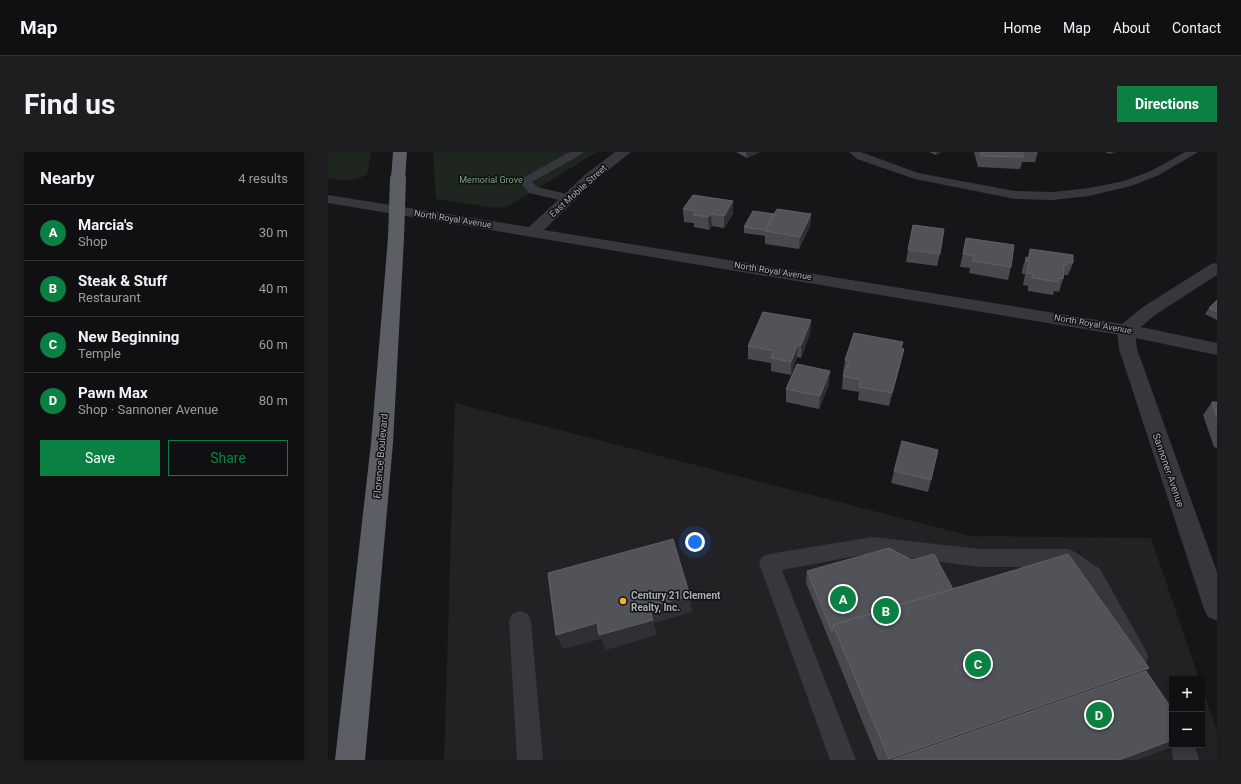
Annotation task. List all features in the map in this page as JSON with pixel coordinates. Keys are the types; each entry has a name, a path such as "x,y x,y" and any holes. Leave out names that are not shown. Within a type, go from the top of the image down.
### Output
{"highway":[{"name":"Florence Boulevard","path":"350,760 382,443 396,238 400,152"}],"street":[{"name":"East Mobile Street","path":"533,232 591,177 624,152"},
{"name":"North Royal Avenue","path":"328,199 1126,330 1217,348"},
{"path":"1126,330 1149,311 1217,268"},
{"name":"Sannoner Avenue","path":"1126,330 1128,349 1217,609"}],"lane":[{"path":"568,198 533,190 525,181 578,152"},
{"path":"854,152 861,157 915,176 1015,195 1053,196 1090,192 1127,184 1155,173 1193,152"},
{"path":"843,760 770,563 872,545 980,558 1068,558 1093,575 1146,673"},
{"path":"520,621 530,760"},
{"path":"1184,748 1186,760"}],"shaded area":[{"path":"455,403 971,536 1151,538 1198,676 1169,676 1169,748 1205,748 1205,696 1217,731 1217,760 444,760"}],"green space":[{"path":"328,152 371,152 367,174 353,180 328,178"},
{"name":"Memorial Grove","path":"433,152 597,152 509,206 497,208 436,199"}],"building":[{"path":"980,152 1022,152 1024,157 981,156"},
{"path":"693,195 733,201 724,216 711,214 708,217 693,215 696,211 683,209"},
{"path":"777,209 811,214 800,237 765,231"},
{"path":"753,211 774,214 765,230 744,227"},
{"path":"913,225 944,229 940,254 908,250"},
{"path":"966,238 1014,245 1011,267 973,261 973,256 963,254"},
{"path":"1030,249 1073,255 1073,263 1067,262 1067,265 1064,265 1063,279 1058,278 1058,282 1032,278 1033,274 1027,273 1029,262 1026,261 1026,257 1029,258"},
{"path":"1217,300 1217,312 1209,308"},
{"path":"763,312 811,320 801,345 798,344 791,362 771,358 774,351 748,346"},
{"path":"854,333 903,342 901,348 904,349 892,393 859,387 861,380 843,376 849,361 845,360"},
{"path":"797,364 830,371 820,396 786,389"},
{"path":"1212,402 1217,402 1217,417"},
{"path":"902,441 938,450 931,480 894,471"},
{"name":"Century 21 Clement Realty, Inc.","path":"673,539 690,596 649,607 653,620 599,635 597,623 556,635 548,573"},
{"path":"889,548 912,560 934,554 953,589 833,625 832,632 807,571"},
{"path":"1068,554 1149,668 889,759 833,625"},
{"path":"1146,671 1169,705 1169,741 1119,760 892,760"}],"place":[{"name":"Marcia's","path":"843,599"},
{"name":"Century 21 Clement Realty, Inc.","path":"623,601"},
{"name":"Steak & Stuff","path":"886,611"},
{"name":"New Beginning","path":"978,664"},
{"name":"Pawn Max","path":"1099,715"}]}
